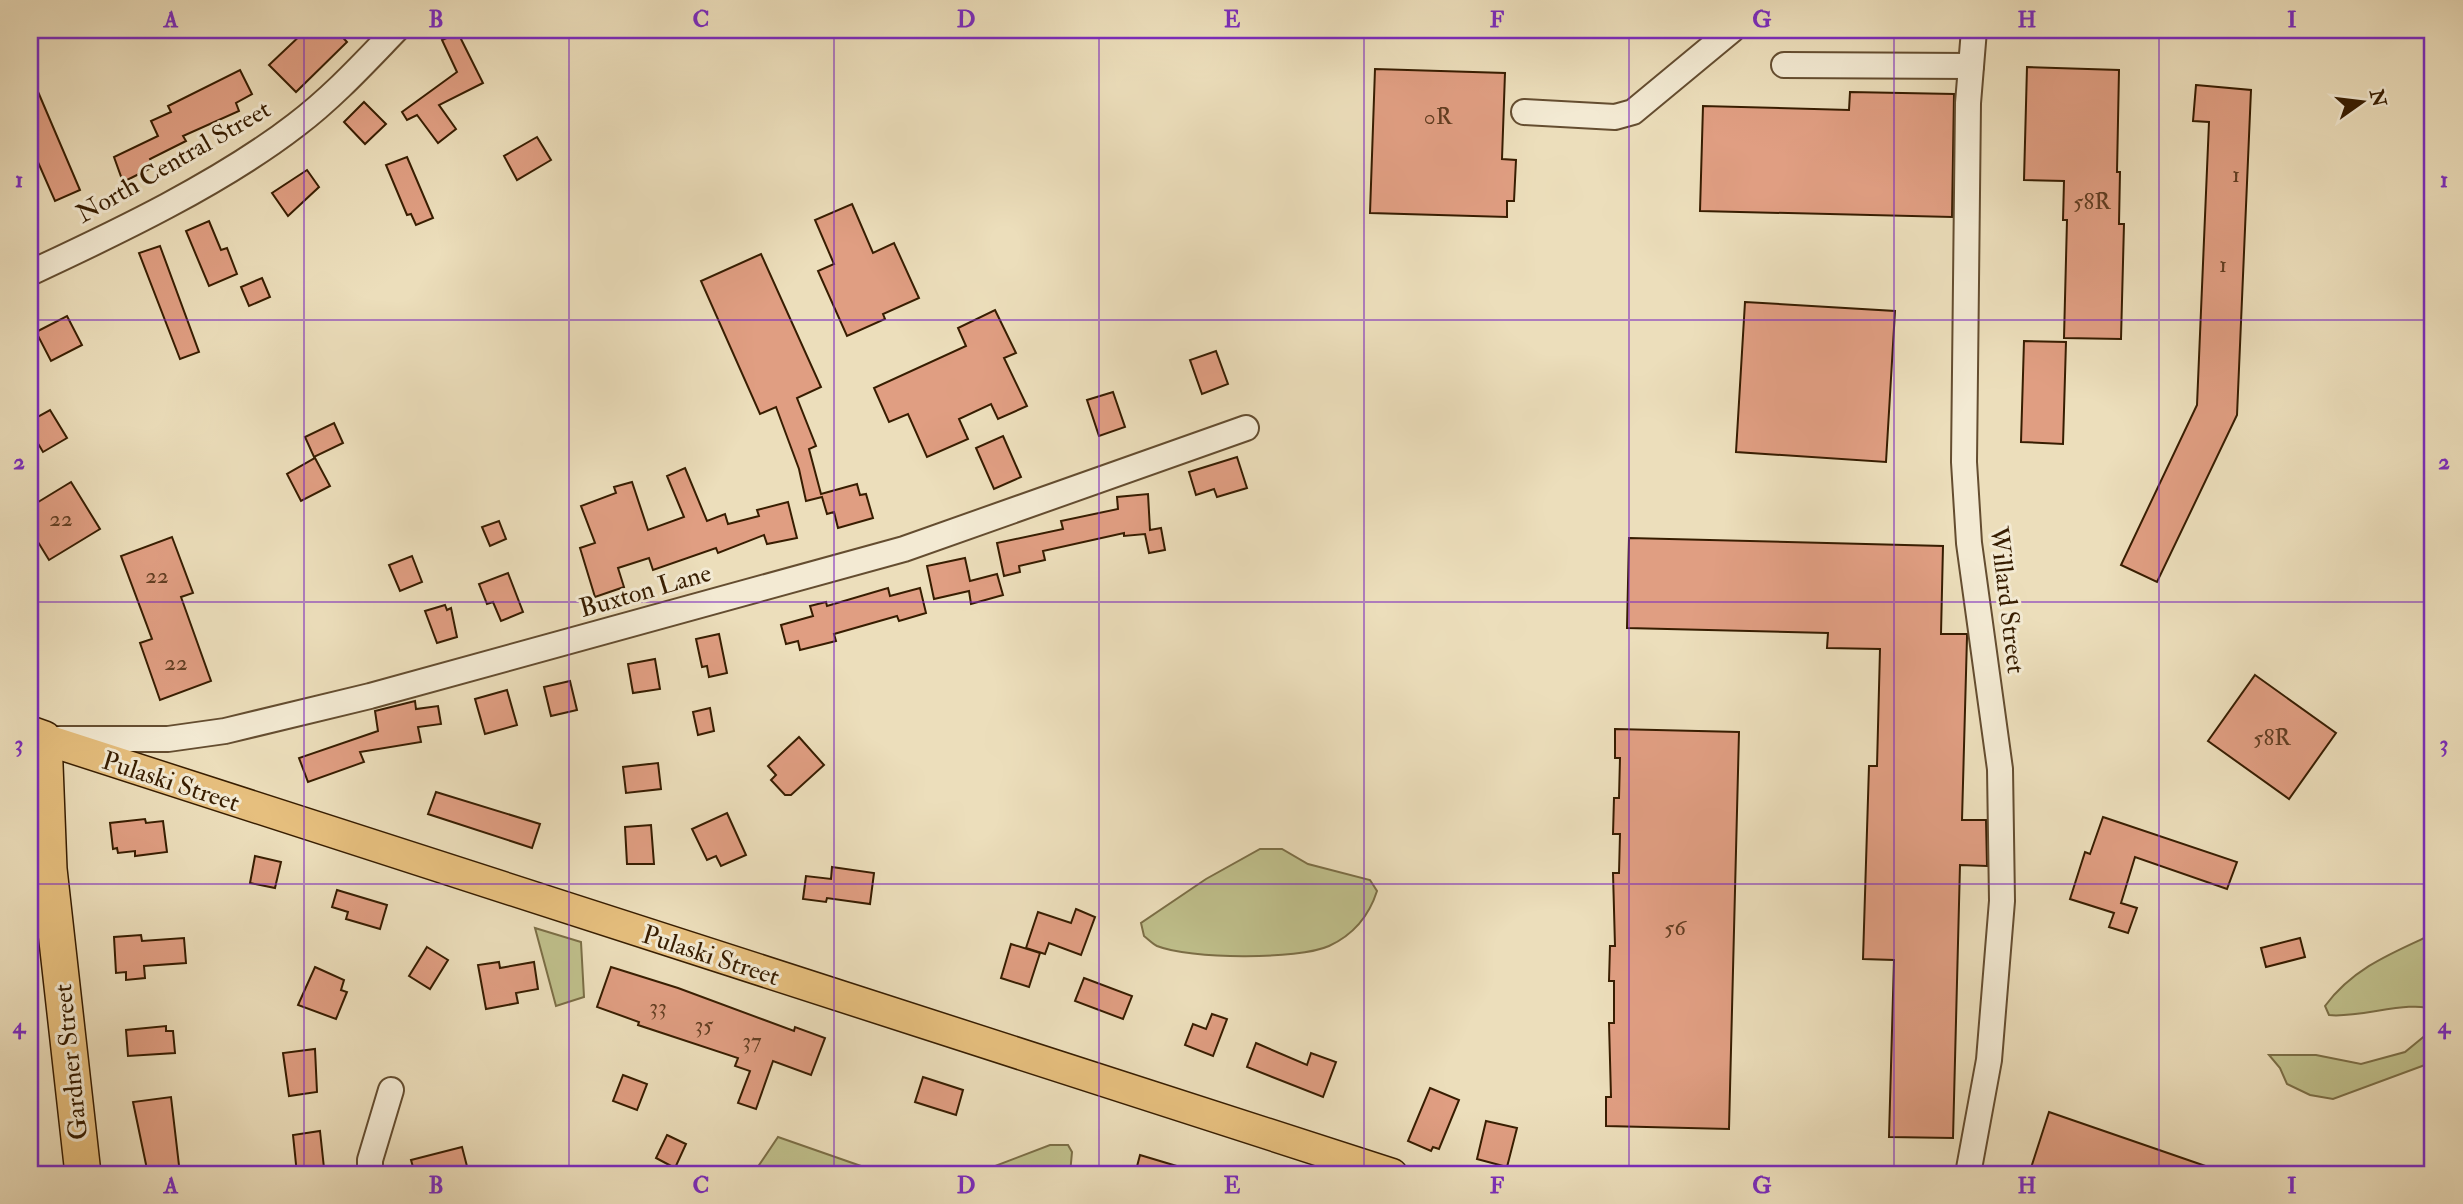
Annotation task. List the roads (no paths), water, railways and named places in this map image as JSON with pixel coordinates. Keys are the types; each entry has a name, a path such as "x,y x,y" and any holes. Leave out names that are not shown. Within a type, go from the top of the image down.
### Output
{"highway":[{"name":"Gardner Street","path":"37,736 83,1174"}],"main road":[{"name":"Pulaski Street","path":"37,736 1392,1174"}],"street":[{"name":"North Central Street","path":"30,273 194,190 294,127 328,99 396,30"},
{"path":"1524,113 1615,117 1633,112 1732,30"},
{"name":"Willard Street","path":"1968,1174 1989,1060 2002,901 2000,769 1969,543 1964,462 1971,66 1974,30"},
{"path":"1784,65 1971,66"},
{"name":"Buxton Lane","path":"37,736 168,739 225,731 320,709 904,549 1246,428"},
{"path":"370,1174 370,1160 391,1090"}]}
